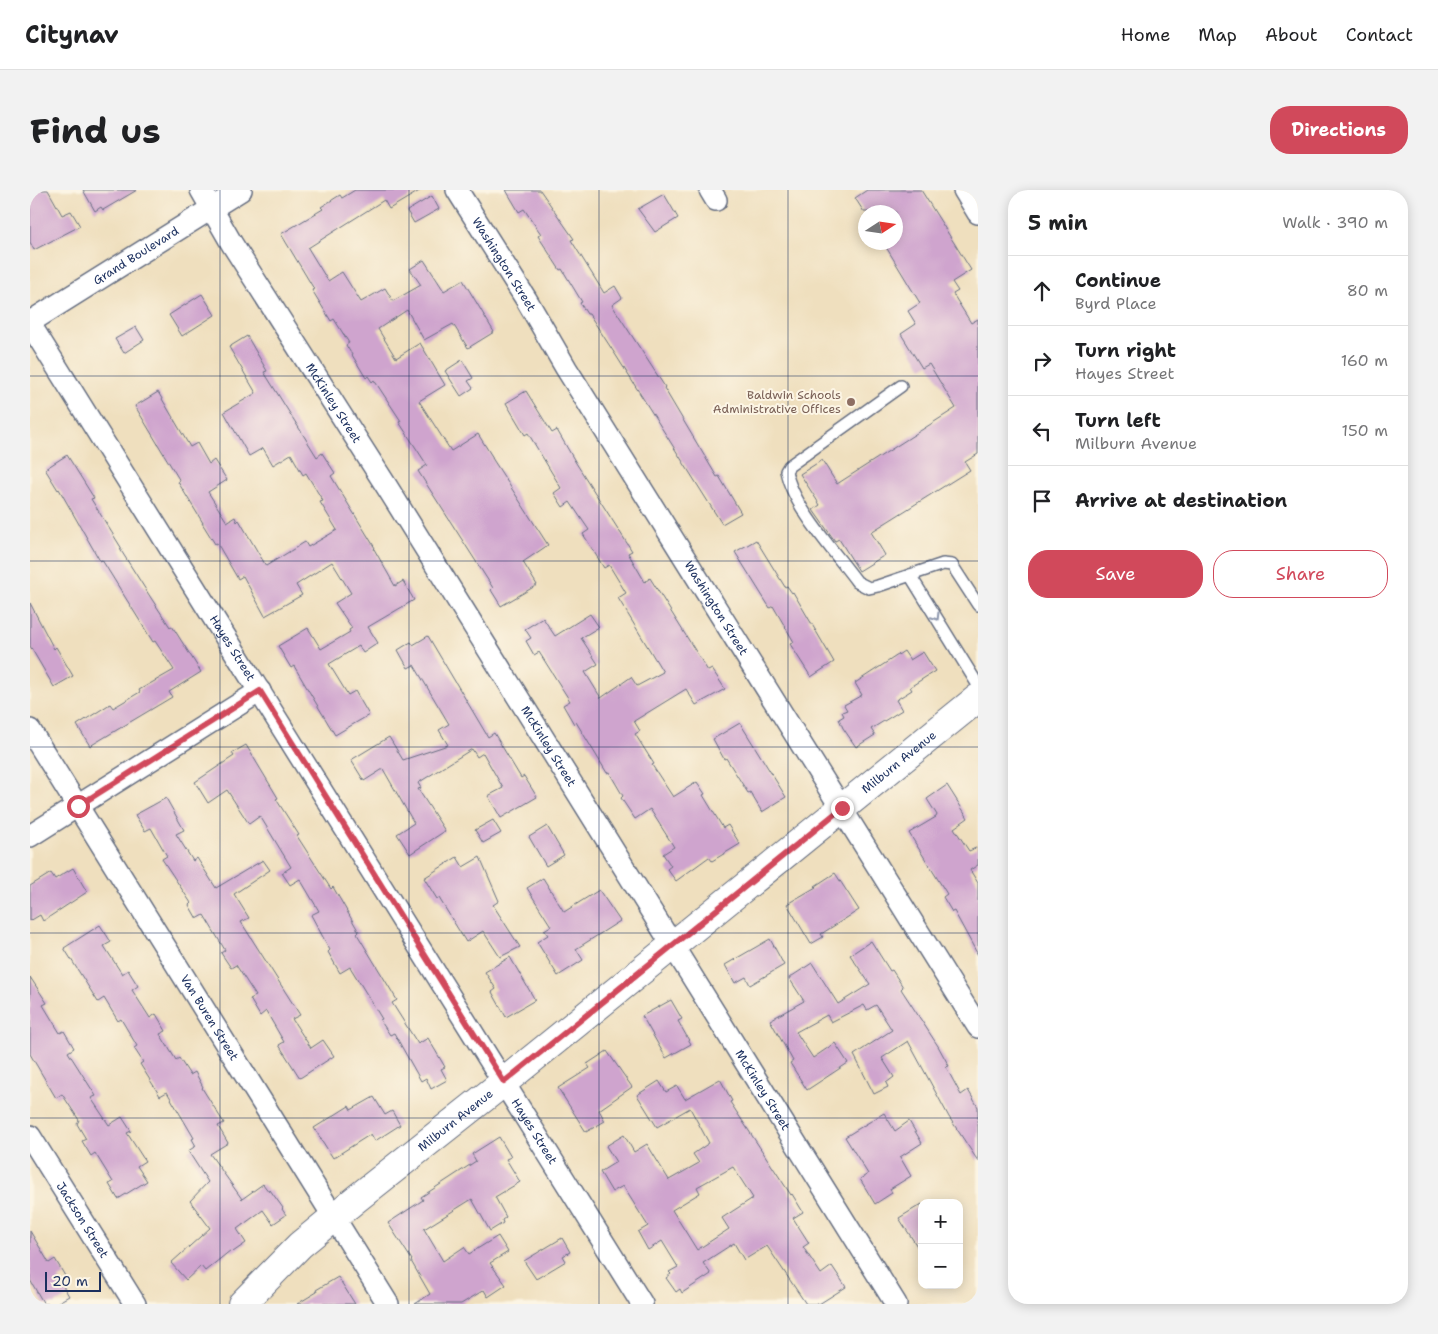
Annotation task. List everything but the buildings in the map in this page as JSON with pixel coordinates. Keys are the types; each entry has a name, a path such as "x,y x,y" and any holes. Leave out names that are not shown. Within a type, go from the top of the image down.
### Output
{"main road":[{"name":"Milburn Avenue","path":"242,1304 300,1245 978,698"}],"street":[{"name":"McKinley Street","path":"201,190 232,244 387,487 896,1304"},
{"name":"Grand Boulevard","path":"30,323 241,190"},
{"name":"Washington Street","path":"457,190 526,299 566,368 978,1027"},
{"path":"964,190 978,213"},
{"name":"Hayes Street","path":"30,323 642,1304"},
{"path":"30,836 260,691"},
{"name":"Van Buren Street","path":"30,730 388,1304"},
{"name":"Jackson Street","path":"30,1136 135,1304"}],"lane":[{"path":"901,386 796,460 786,471 788,482 803,510 857,582 869,588 943,564 952,565 978,605"},
{"path":"910,575 978,685"}],"place":[{"name":"Baldwin Schools Administrative Offices","path":"851,402"}],"route":[{"path":"78,806 260,691 504,1082 842,808"}]}
